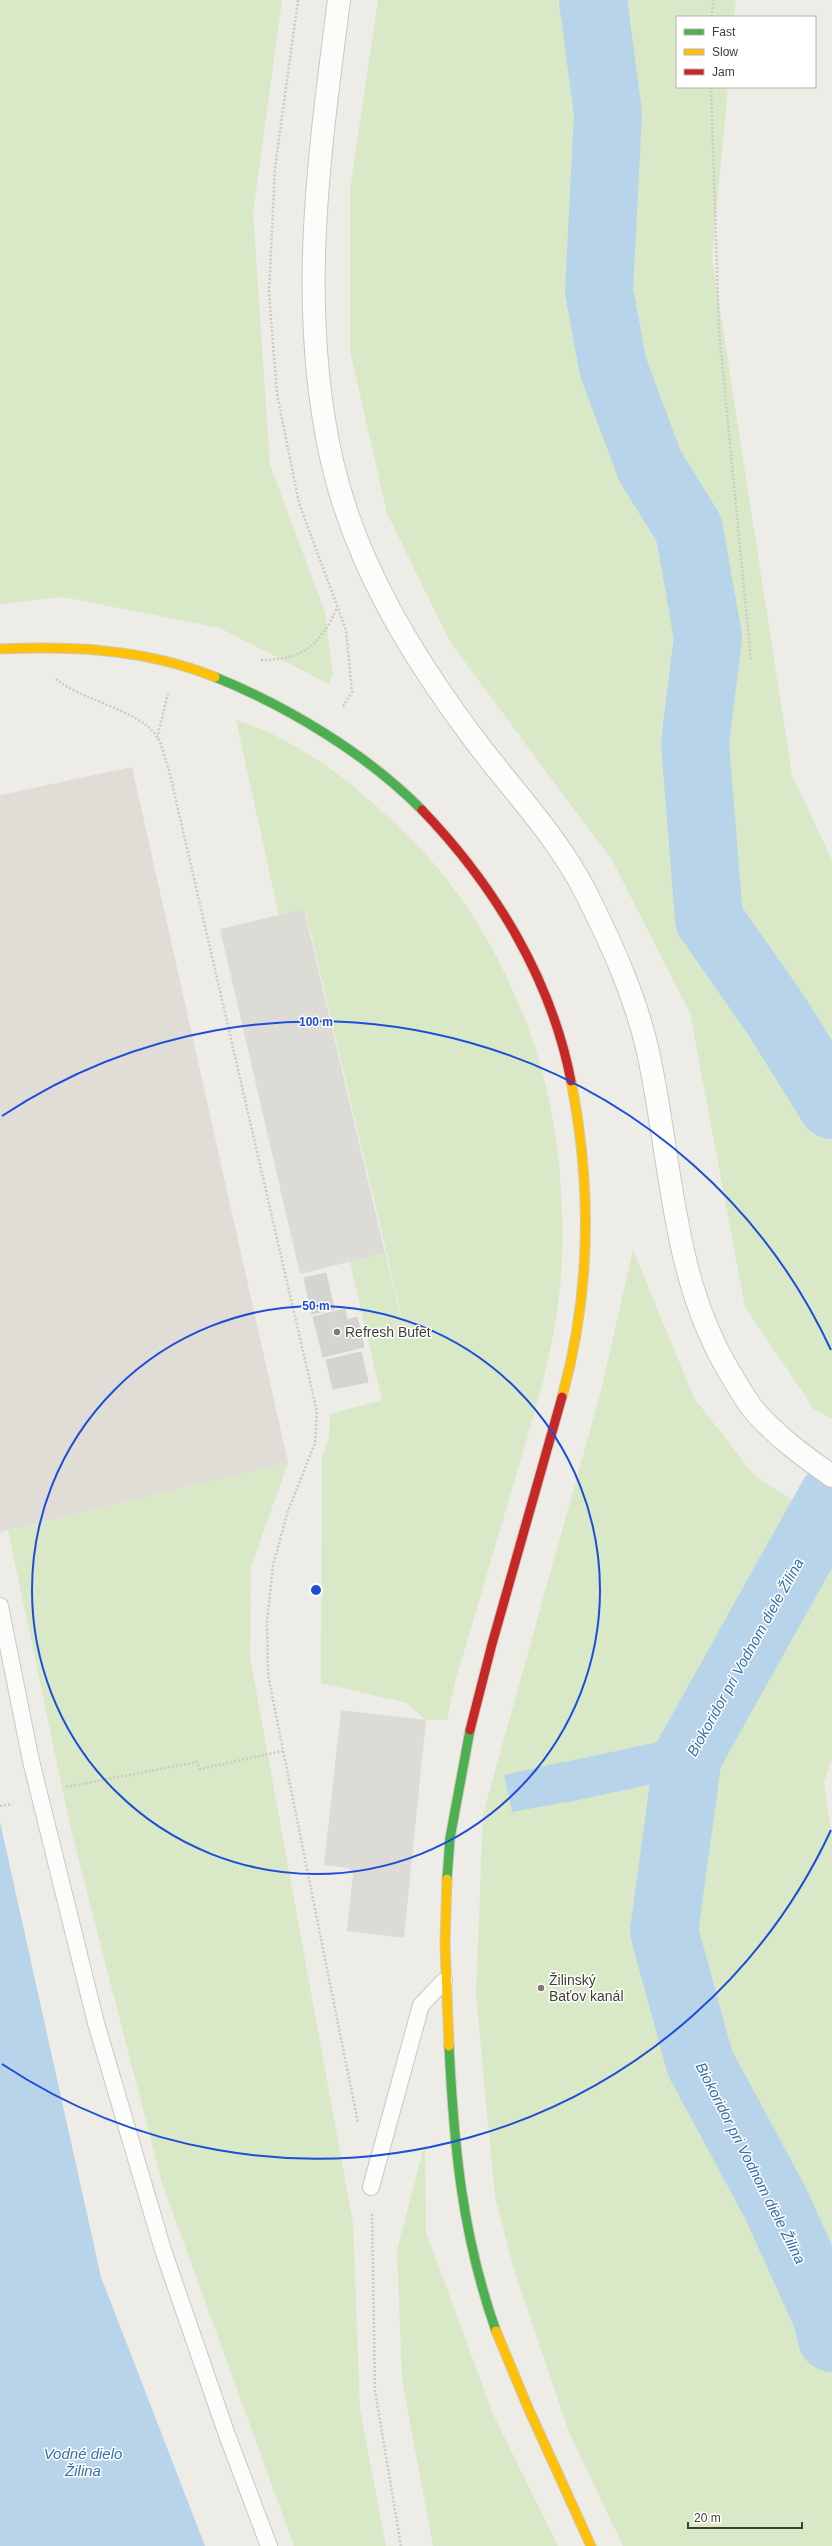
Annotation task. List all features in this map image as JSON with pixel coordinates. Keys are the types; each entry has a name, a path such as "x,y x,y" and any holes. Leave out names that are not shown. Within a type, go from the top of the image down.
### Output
{"street":[{"path":"339,0 315,199 313,306 316,367 323,415 333,466 346,508 368,566 413,653 471,736 534,813 584,889 620,965 647,1047 663,1128 679,1235 694,1296 720,1355 750,1405 791,1447 832,1476"},
{"path":"0,649 16,647 111,648 174,661 206,672 246,689 296,716 344,746 398,786 456,845 503,912 548,997 574,1083 585,1162 587,1257 575,1348 546,1458 499,1616 471,1720 448,1853 444,1981 455,2140 466,2220 474,2264 488,2307 522,2394 591,2546"}],"lane":[{"path":"0,1606 31,1761 42,1796 96,2022 163,2250 227,2435 269,2546"},
{"path":"371,2187 421,2005 444,1981"}],"path":[{"path":"711,16 714,0"},
{"path":"711,88 719,331 751,662"},
{"path":"261,660 276,660 296,654 317,643 329,626 338,607"},
{"path":"16,647 67,688 137,719 157,738 169,770 317,1412 315,1443 288,1511 273,1565 267,1622 268,1675 358,2125"},
{"path":"157,738 174,661"},
{"path":"42,1796 56,1789 190,1763 197,1762 200,1769 282,1751"},
{"path":"371,2187 375,2391 401,2546"}],"shaded area":[{"path":"132,767 288,1463 0,1532 0,795"},
{"path":"304,909 385,1253 300,1274 220,929"},
{"path":"341,1710 426,1720 404,1938 347,1931 353,1874 349,1868 324,1865"}],"green space":[{"path":"0,0 282,0 253,213 270,465 325,612 333,674 329,684 220,628 63,597 0,604"},
{"path":"378,0 736,0 734,16 676,16 676,88 728,88 712,258 792,775 832,860 832,1419 814,1409 745,1307 690,1013 612,860 450,642 387,513 350,351 350,189"},
{"path":"236,720 262,729 287,741 334,772 357,789 399,827 434,863 462,899 497,958 517,1000 529,1031 540,1063 548,1095 559,1160 561,1194 562,1261 556,1316 538,1399 455,1682 447,1720 426,1720 407,1703 321,1683 322,1458 329,1436 330,1414 382,1400 350,1262 385,1253 412,1360 305,909 279,916"},
{"path":"633,1250 694,1398 754,1475 832,1526 832,1757 824,1783 832,1836 832,2546 623,2546 569,2432 516,2276 495,2198 476,1995 483,1814 601,1391"},
{"path":"288,1463 251,1567 250,1657 353,2223 360,2409 386,2546 294,2546 162,2183 71,1830 8,1530"},
{"path":"425,2143 426,2232 493,2414 558,2546 433,2546 402,2379 397,2250"}],"water":[{"path":"563,1762 571,1801 512,1812 504,1775"},
{"name":"Vodné dielo Žilina","path":"0,1822 101,2277 205,2546 0,2546"}],"building":[{"path":"326,1273 334,1309 312,1314 304,1278"},
{"path":"345,1309 347,1320 357,1317 364,1347 323,1357 313,1317"},
{"path":"361,1352 368,1382 333,1389 326,1360"}],"waterway":[{"name":"Biokoridor pri Vodnom diele Žilina","path":"593,0 608,114 599,291 613,367 650,466 689,529 708,637 695,743 709,919 778,1018 832,1105"},
{"name":"Biokoridor pri Vodnom diele Žilina","path":"832,1498 688,1756 664,1931 700,2063 776,2204 826,2315 832,2338"},
{"path":"567,1782 688,1756"}],"traffic: fast":[{"path":"215,677 270,702 325,733 377,770 422,810"},
{"path":"447,1879 450,1838 470,1730"},
{"path":"449,2046 457,2155 462,2190 475,2260 484,2295 496,2331"}],"traffic: slow":[{"path":"0,649 55,648 109,651 162,660 215,677"},
{"path":"562,1397 572,1358 579,1319 585,1240 583,1160 571,1081"},
{"path":"447,1879 445,1944 449,2046"},
{"path":"496,2331 529,2410 591,2546"}],"traffic: jam":[{"path":"422,810 473,870 496,902 516,935 534,970 549,1006 562,1043 571,1081"},
{"path":"470,1730 492,1644 562,1397"}],"place":[{"name":"Refresh Bufet","path":"337,1332"},
{"name":"Žilinský Baťov kanál","path":"541,1988"}]}
